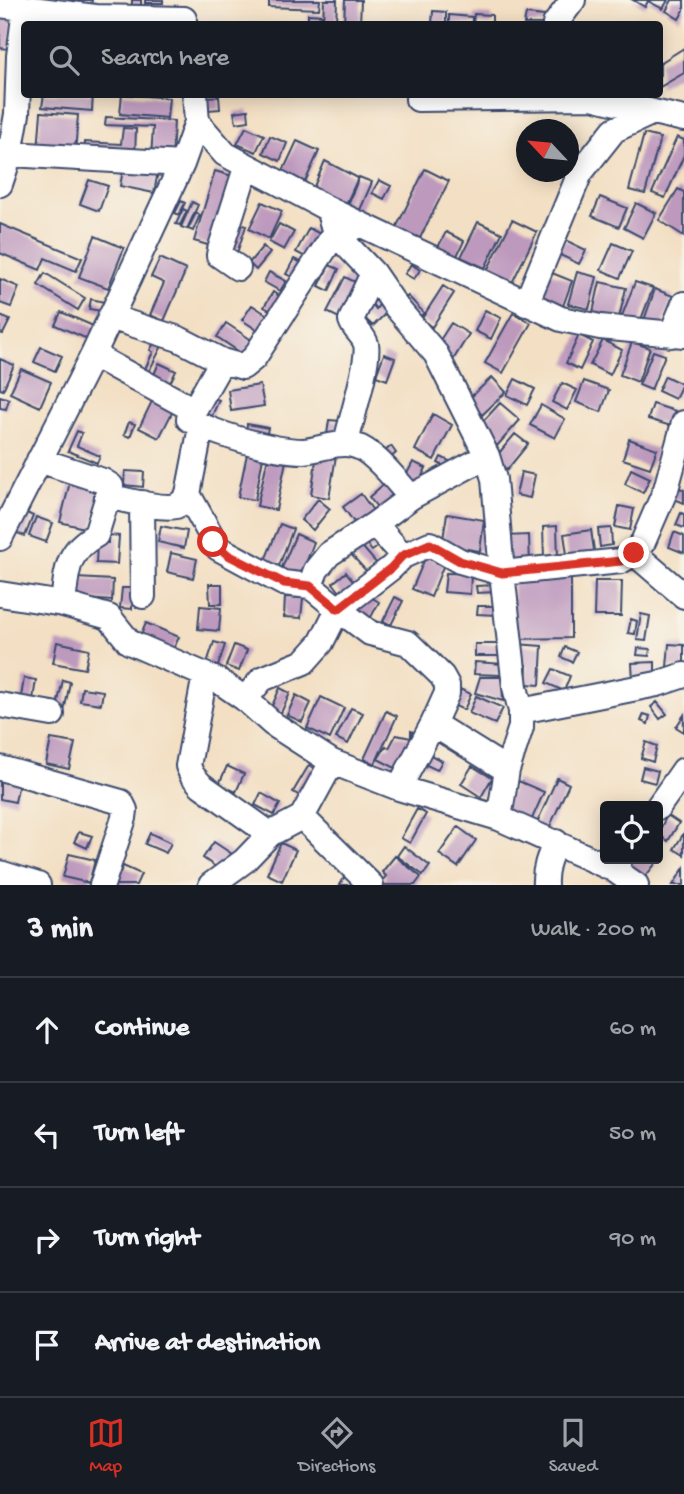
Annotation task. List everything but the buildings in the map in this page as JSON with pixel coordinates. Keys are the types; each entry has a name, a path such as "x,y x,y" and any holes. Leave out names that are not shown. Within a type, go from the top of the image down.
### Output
{"street":[{"path":"557,21 573,0"},
{"path":"0,5 95,17 184,15"},
{"path":"22,21 25,9"},
{"path":"0,184 5,153 17,114 15,55 21,27"},
{"path":"0,538 11,491 39,460 93,355 182,164 197,122 195,98"},
{"path":"418,99 456,98"},
{"path":"596,98 684,119"},
{"path":"526,304 580,173 614,130 653,112"},
{"path":"197,122 225,154 246,168 561,319 580,324 678,335 684,304"},
{"path":"5,153 182,164"},
{"path":"238,268 219,255 246,168"},
{"path":"328,209 335,233 373,273 397,308 436,354 487,456 494,479 515,687 521,711 521,727 507,770 499,818"},
{"path":"110,317 179,339 222,361 243,368 249,364 335,233 365,227"},
{"path":"345,443 367,354 362,336 351,320 373,273"},
{"path":"93,355 219,434 292,450 304,451 345,443 358,446 369,453 411,497"},
{"path":"107,496 174,507 182,502 188,494 197,419 222,361"},
{"path":"245,699 262,680 304,662 321,643 338,609 391,568 402,556 430,544 460,561 502,573 621,561 634,553 642,542 666,489 684,423"},
{"path":"310,586 316,570 329,554 411,497 487,456"},
{"path":"39,460 111,486 96,535 86,540 71,555 64,604"},
{"path":"188,494 218,548 284,583 310,586 370,633 408,643 442,676 447,685 447,693 399,788"},
{"path":"142,503 143,596"},
{"path":"375,524 402,556"},
{"path":"634,553 684,596"},
{"path":"0,594 64,604 109,617 115,621 123,637 129,642 219,681 245,699 273,724 332,762 399,788 499,818 600,858"},
{"path":"205,675 188,766 201,785 270,834"},
{"path":"521,711 657,684 684,675"},
{"path":"0,705 52,714"},
{"path":"433,724 507,770"},
{"path":"216,884 244,861 270,834 302,817 332,762"},
{"path":"0,768 121,802 125,810 124,818 102,885"},
{"path":"662,801 684,770"},
{"path":"302,817 371,885"},
{"path":"545,885 549,858 556,842"},
{"path":"616,864 636,885"},
{"path":"0,873 38,885"}],"route":[{"path":"213,542 228,555 284,583 310,586 338,609 391,568 402,556 430,544 460,561 502,573 621,561 634,553"}]}
